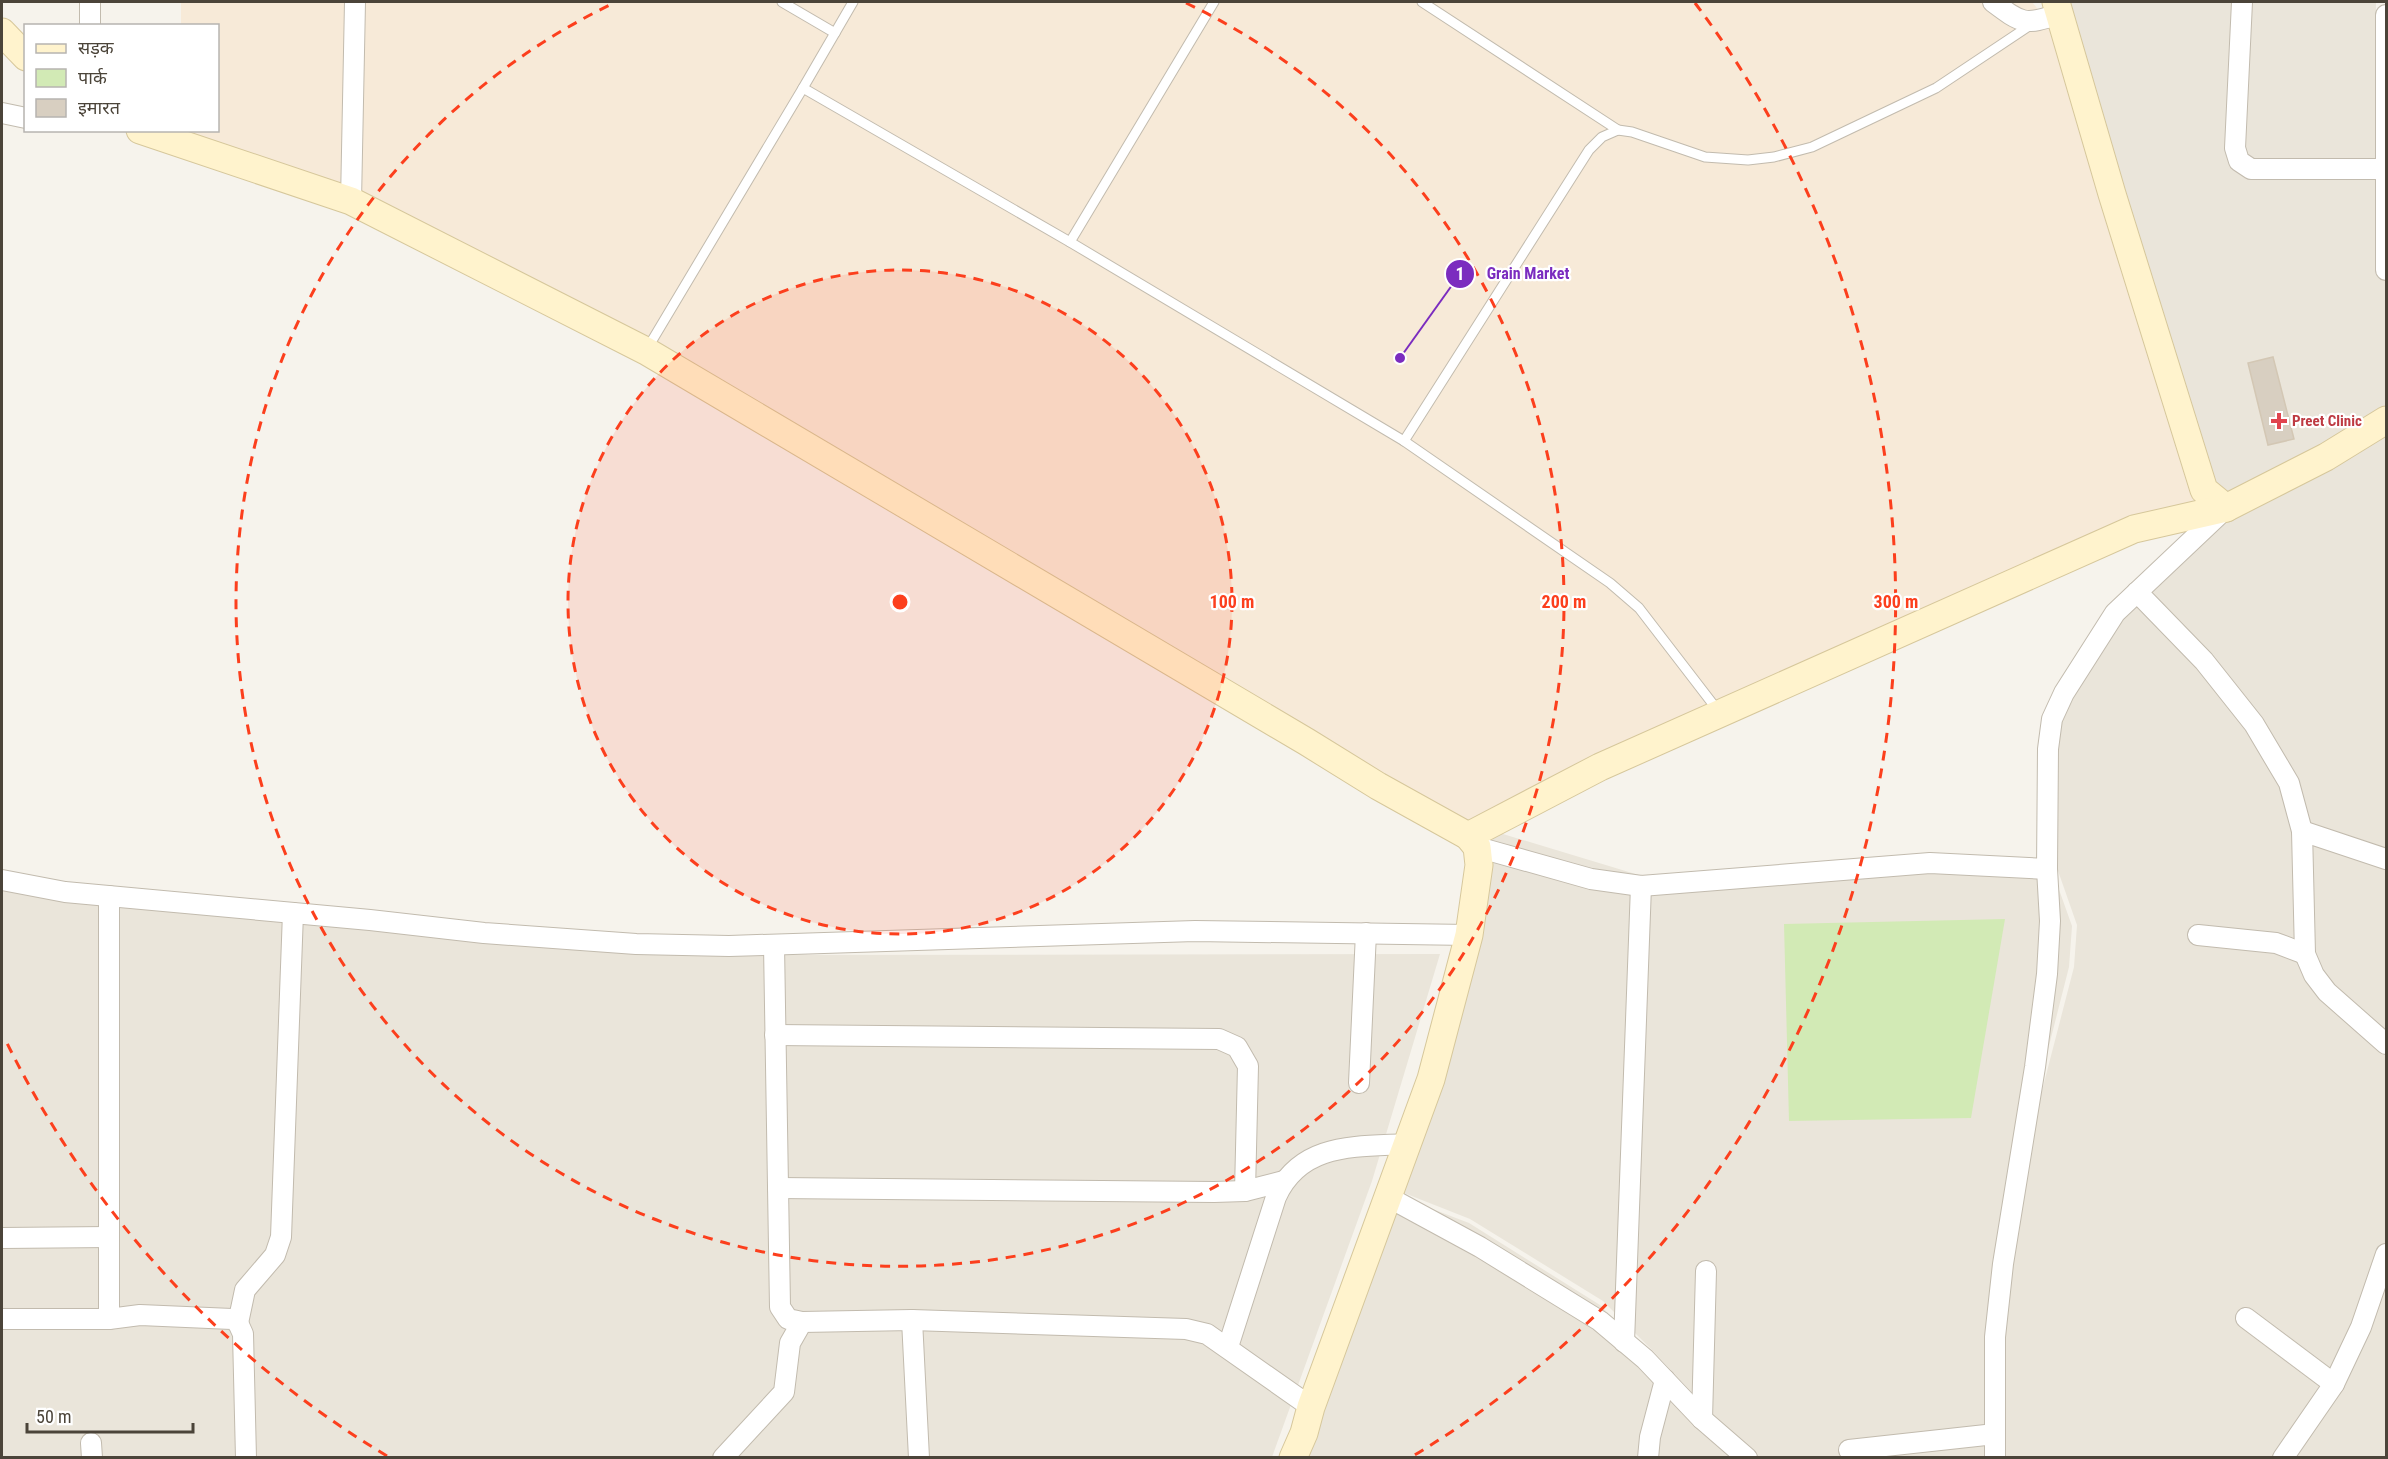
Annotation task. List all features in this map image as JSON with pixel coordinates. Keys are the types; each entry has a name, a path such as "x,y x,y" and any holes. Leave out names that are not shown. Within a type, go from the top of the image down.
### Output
{"street":[{"path":"90,2 90,24"},
{"path":"351,201 355,2"},
{"path":"1993,2 2022,21 2050,13 2204,490 2226,508"},
{"path":"2242,2 2235,148 2239,161 2251,168 2386,169"},
{"path":"2386,15 2386,270"},
{"path":"2,32 24,55"},
{"path":"2,113 24,118"},
{"path":"146,132 351,201 646,351 1472,842 1591,879 1641,886 1930,863 2046,869"},
{"path":"1472,842 1600,767 2134,530 2226,508 2326,457 2386,420"},
{"path":"1995,1458 1995,1337 2001,1274 2034,1078 2047,974 2050,921 2046,869 2048,749 2052,719 2064,693 2115,614 2226,508"},
{"path":"2137,592 2204,661 2254,724 2289,783 2302,831 2305,954 2314,975 2326,992 2386,1044"},
{"path":"2302,831 2386,859"},
{"path":"1289,1458 1293,1457 1305,1433 1311,1407 1431,1078 1469,935 1479,865 1472,842"},
{"path":"2,880 65,892 484,933 636,944 774,945 1195,931 1469,935"},
{"path":"1624,1342 1641,886"},
{"path":"109,896 109,1319"},
{"path":"238,1323 245,1290 275,1255 280,1237 293,913"},
{"path":"1359,1083 1366,933"},
{"path":"2198,936 2276,943 2305,954"},
{"path":"774,945 780,1307 788,1319 802,1322 912,1320 1186,1329 1207,1334 1228,1347 1311,1407"},
{"path":"775,1035 1219,1039 1237,1047 1248,1066 1245,1191"},
{"path":"1228,1347 1276,1197 1284,1181 1308,1160 1337,1148 1408,1144"},
{"path":"778,1188 1245,1191 1284,1181"},
{"path":"1388,1197 1480,1247 1600,1321 1646,1359 1702,1419 1747,1458"},
{"path":"2,1238 109,1237"},
{"path":"2283,1458 2334,1384 2361,1327 2386,1254"},
{"path":"1702,1419 1706,1271"},
{"path":"2,1319 109,1319 140,1315 232,1318 238,1323 243,1334 246,1458"},
{"path":"2246,1318 2334,1384"},
{"path":"912,1320 919,1458"},
{"path":"723,1458 784,1392 790,1343 802,1322"},
{"path":"1648,1458 1650,1437 1665,1380"},
{"path":"1849,1450 1995,1434"}],"lane":[{"path":"782,2 835,33"},
{"path":"646,351 853,2"},
{"path":"1070,242 1215,2"},
{"path":"1422,2 1618,130 1632,132 1705,157 1748,160 1774,157 1812,147 1936,88 2050,13"},
{"path":"803,88 1070,242 1404,441 1610,583 1639,608 1721,714"},
{"path":"1404,441 1589,150 1602,137 1618,130"}],"shaded area":[{"path":"181,2 2032,2 2055,30 2194,501 2133,522 1461,837 789,434 186,132 219,132 219,24 181,24"},
{"path":"2068,2 2376,2 2376,29 2386,29 2386,417 2230,503 2206,489"},
{"path":"2386,423 2386,1272 2281,1457 1998,1458 1997,1338 2022,1168 2074,967 2077,925 2057,868 2055,719 2117,614 2231,508"},
{"path":"1493,831 1642,876 1930,865 2052,870 2072,926 2069,967 2018,1168 1993,1457 1753,1457 1603,1301 1470,1219 1394,1189 1491,861"},
{"path":"2,887 552,948 776,955 1440,954 1372,1181 1272,1457 2,1458"},
{"path":"1393,1194 1469,1223 1600,1305 1747,1458 1296,1458"},
{"path":"2386,1284 2386,1457 2287,1458 2378,1306"}],"green space":[{"path":"2005,919 1971,1118 1789,1121 1784,924"}],"building":[{"path":"2273,357 2294,439 2268,445 2248,363"}],"place":[{"name":"Grain Market","path":"1400,358"},
{"name":"Preet Clinic","path":"2279,421"}]}
